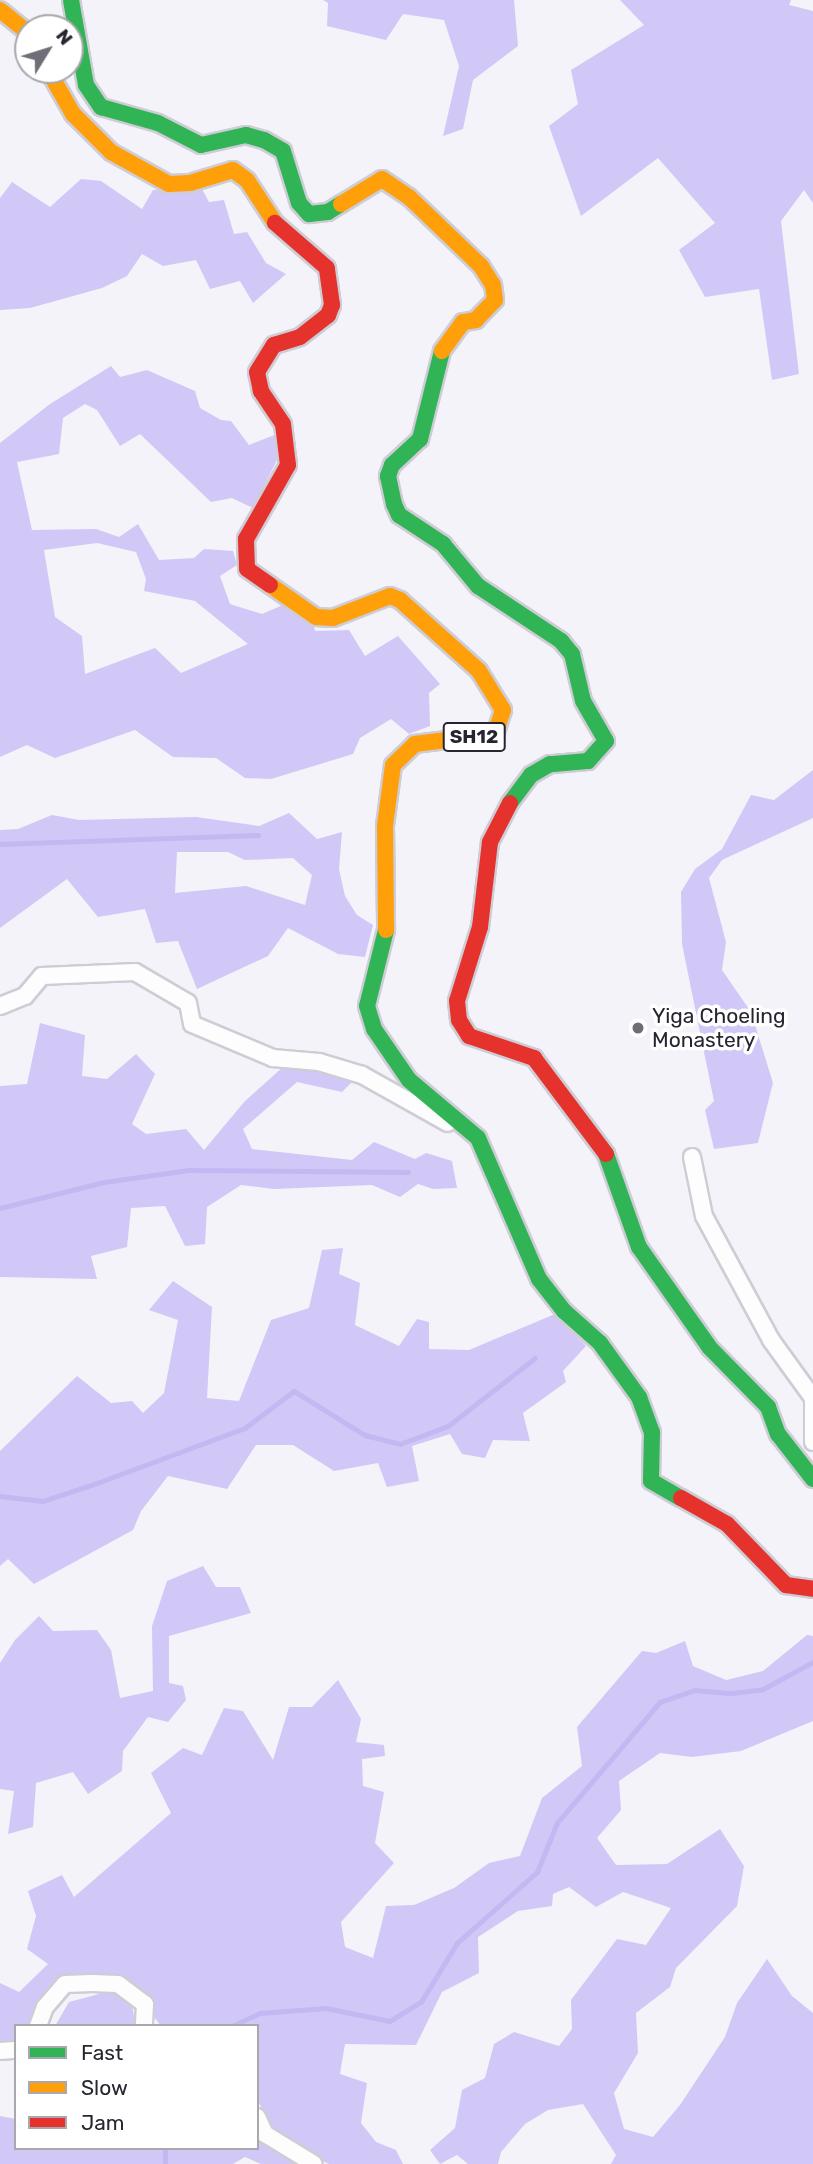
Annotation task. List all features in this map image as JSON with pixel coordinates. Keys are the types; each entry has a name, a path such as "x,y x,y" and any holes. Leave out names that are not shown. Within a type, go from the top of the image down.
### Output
{"main road":[{"path":"71,0 86,85 101,107 158,123 201,145 246,135 264,140 283,151 299,203 309,214 328,212 382,179 409,197 481,266 493,285 495,300 476,320 463,322 442,349 420,439 392,465 388,476 394,504 399,515 443,544 478,586 561,641 572,654 583,701 606,741 588,761 550,764 531,775 501,816 490,842 480,927 457,1000 459,1020 470,1036 534,1058 603,1145 639,1247 710,1348 768,1407 778,1434 799,1467 813,1479"},
{"path":"0,10 14,22"},
{"name":"SH12","path":"56,84 73,114 111,152 169,184 190,183 233,170 247,180 288,237 327,268 332,305 328,315 300,337 274,345 257,372 261,391 283,424 288,465 246,539 244,555 256,579 316,617 333,618 390,596 400,600 479,671 503,710 495,734 415,744 393,765 385,826 386,936 367,1006 374,1029 410,1080 478,1138 539,1279 550,1296 600,1343 639,1397 652,1432 651,1481 727,1524 786,1585 813,1589"}],"street":[{"path":"0,1006 25,996 43,976 135,972 188,1003 192,1024 273,1058 318,1062 362,1075 403,1102 478,1138"},
{"path":"692,1157 704,1216 771,1340 813,1398 813,1442"},
{"path":"39,2024 45,2007 65,1984 92,1983 118,1984 145,2004 144,2024"},
{"path":"259,2121 265,2134 314,2164"}],"shaded area":[{"path":"323,0 514,0 518,46 473,80 463,129 443,136 459,66 444,20 403,14 386,40 327,26 328,3"},
{"path":"620,0 791,0 789,5 813,11 813,203 804,190 781,221 799,374 772,380 759,289 705,297 679,250 715,223 658,158 581,216 549,126 578,104 571,70 644,25"},
{"path":"81,179 101,181 142,209 153,190 201,187 209,202 224,200 234,234 247,232 266,263 286,274 253,303 240,281 210,289 196,260 163,266 142,254 127,276 102,288 30,308 0,310 0,198 12,182 50,207"},
{"path":"111,366 120,377 147,370 195,391 200,408 221,420 231,421 249,445 277,434 281,452 253,508 232,498 211,502 140,434 120,446 97,410 85,404 63,418 59,454 17,462 32,530 96,529 119,537 138,524 159,560 194,558 204,549 233,551 237,565 220,576 230,604 262,614 283,605 313,622 315,631 349,630 365,656 398,636 440,684 429,693 430,726 409,734 391,719 360,738 353,754 271,779 245,778 216,758 173,757 135,730 55,758 27,745 0,757 0,443 50,404","holes":["97,543 136,552 146,579 144,591 195,601 248,644 181,673 155,648 85,674 82,636 55,617 44,550"]},
{"path":"813,770 813,818 722,860 709,878 726,942 722,970 751,1012 773,1083 758,1143 714,1149 705,1110 714,1101 682,944 681,892 695,869 722,849 751,795 774,800"},
{"path":"289,813 317,839 342,832 339,869 345,896 357,915 373,925 365,957 338,954 288,928 268,956 197,989 178,941 156,943 145,909 98,917 67,879 0,928 0,830 18,829 52,815 79,820 196,817 259,826","holes":["177,852 228,852 245,860 293,858 312,875 305,905 246,886 175,893"]},
{"path":"40,1023 85,1035 82,1076 107,1079 136,1054 155,1074 132,1124 146,1134 186,1129 204,1150 245,1101 284,1066 311,1068 353,1081 342,1092 297,1082 243,1129 252,1149 352,1160 374,1142 415,1159 426,1153 452,1161 457,1188 433,1189 418,1184 400,1197 372,1185 274,1189 241,1185 207,1207 205,1244 185,1246 165,1206 131,1208 127,1247 91,1256 97,1279 0,1277 0,1086 27,1084"},
{"path":"343,1248 339,1274 360,1283 355,1325 399,1346 417,1319 429,1322 429,1349 469,1350 555,1314 586,1346 563,1371 566,1382 523,1413 530,1441 493,1440 485,1458 462,1454 450,1434 412,1446 419,1481 387,1487 378,1463 334,1471 293,1445 256,1445 227,1489 168,1476 141,1511 133,1530 34,1584 8,1559 0,1566 0,1451 77,1376 111,1403 132,1401 143,1413 164,1393 178,1320 149,1310 173,1281 212,1307 207,1398 239,1401 271,1320 309,1308 322,1250"},
{"path":"203,1566 216,1587 240,1587 251,1613 169,1636 169,1683 183,1686 186,1700 168,1722 148,1717 123,1751 122,1771 88,1794 73,1772 36,1783 33,1827 8,1834 14,1791 0,1789 0,1663 15,1640 39,1616 53,1631 97,1630 111,1650 120,1698 153,1691 152,1626 167,1581"},
{"path":"807,1635 813,1636 813,1721 741,1751 692,1757 660,1753 619,1781 621,1810 597,1838 616,1865 667,1864 720,1829 744,1866 737,1906 676,1968 670,1987 636,2013 638,2053 614,2093 624,2129 653,2137 680,2105 725,2037 737,2003 767,1959 792,1996 813,2013 813,2164 611,2164 616,2155 583,2104 548,2110 525,2124 501,2152 498,2164 468,2164 457,2155 440,2164 430,2150 455,2128 462,2090 485,2078 494,2044 514,2032 559,2046 572,2029 571,2000 617,1939 646,1945 671,1908 623,1892 596,1907 569,1887 553,1894 552,1906 518,1911 478,1937 479,1973 442,1992 416,2045 345,2044 340,2074 367,2083 361,2123 376,2142 396,2150 403,2164 329,2164 299,2149 270,2125 259,2103 259,2024 159,2024 152,2014 152,1997 110,1974 64,1980 32,2024 14,2024 14,2040 0,2044 0,1983 19,1992 48,1964 27,1949 36,1916 28,1891 62,1875 74,1897 171,1813 151,1773 183,1748 202,1755 224,1708 243,1711 273,1760 289,1707 312,1707 338,1680 361,1719 356,1742 384,1745 385,1756 362,1759 363,1786 384,1792 375,1843 394,1863 341,1922 345,1947 373,1958 386,1906 414,1905 454,1888 489,1863 520,1856 542,1798 582,1766 577,1727 642,1651 656,1653 685,1641 693,1666 726,1680 763,1671"},
{"path":"114,1990 132,2006 136,2024 56,2024 69,2002"},
{"path":"0,2116 14,2119 14,2150 259,2150 259,2137 262,2142 302,2164 261,2164 245,2157 233,2164 0,2164"}],"waterway":[{"path":"0,844 258,835"},
{"path":"0,1208 104,1182 188,1170 408,1172"},
{"path":"0,1496 43,1501 97,1483 245,1428 294,1391 365,1435 400,1444 448,1426 535,1358"},
{"path":"236,2024 260,2013 326,2008 390,2021 421,2002 457,1943 537,1872 557,1823 660,1702 694,1690 732,1693 763,1689 813,1662"},
{"path":"165,2150 165,2164"}],"traffic: fast":[{"path":"71,0 86,85 101,107 158,123 201,145 246,135 264,140 283,151 299,203 309,214 328,212 341,204"},
{"path":"442,351 420,439 392,465 388,476 394,504 399,515 443,544 478,586 561,641 572,654 583,701 606,741 588,761 550,764 531,775 510,803"},
{"path":"386,930 367,1006 374,1029 409,1080 478,1138 539,1279 564,1311 600,1343 639,1397 652,1432 651,1481 681,1498"},
{"path":"606,1154 639,1247 710,1348 768,1407 778,1434 813,1479"}],"traffic: slow":[{"path":"0,10 14,22"},
{"path":"56,84 73,114 111,152 169,184 190,183 233,170 247,180 275,223"},
{"path":"341,204 382,179 409,197 481,266 493,285 495,300 476,320 463,322 442,351"},
{"path":"270,585 316,617 333,618 390,596 400,600 479,671 503,710 495,734 415,744 393,765 385,826 386,930"}],"traffic: jam":[{"path":"270,585 247,569 246,539 288,465 283,424 261,391 257,372 274,345 300,337 328,315 332,305 327,268 275,223"},
{"path":"510,803 490,842 480,927 457,1001 459,1020 469,1036 534,1058 606,1154"},
{"path":"681,1498 727,1524 786,1585 813,1589"}],"place":[{"name":"Yiga Choeling Monastery","path":"638,1028"}]}
